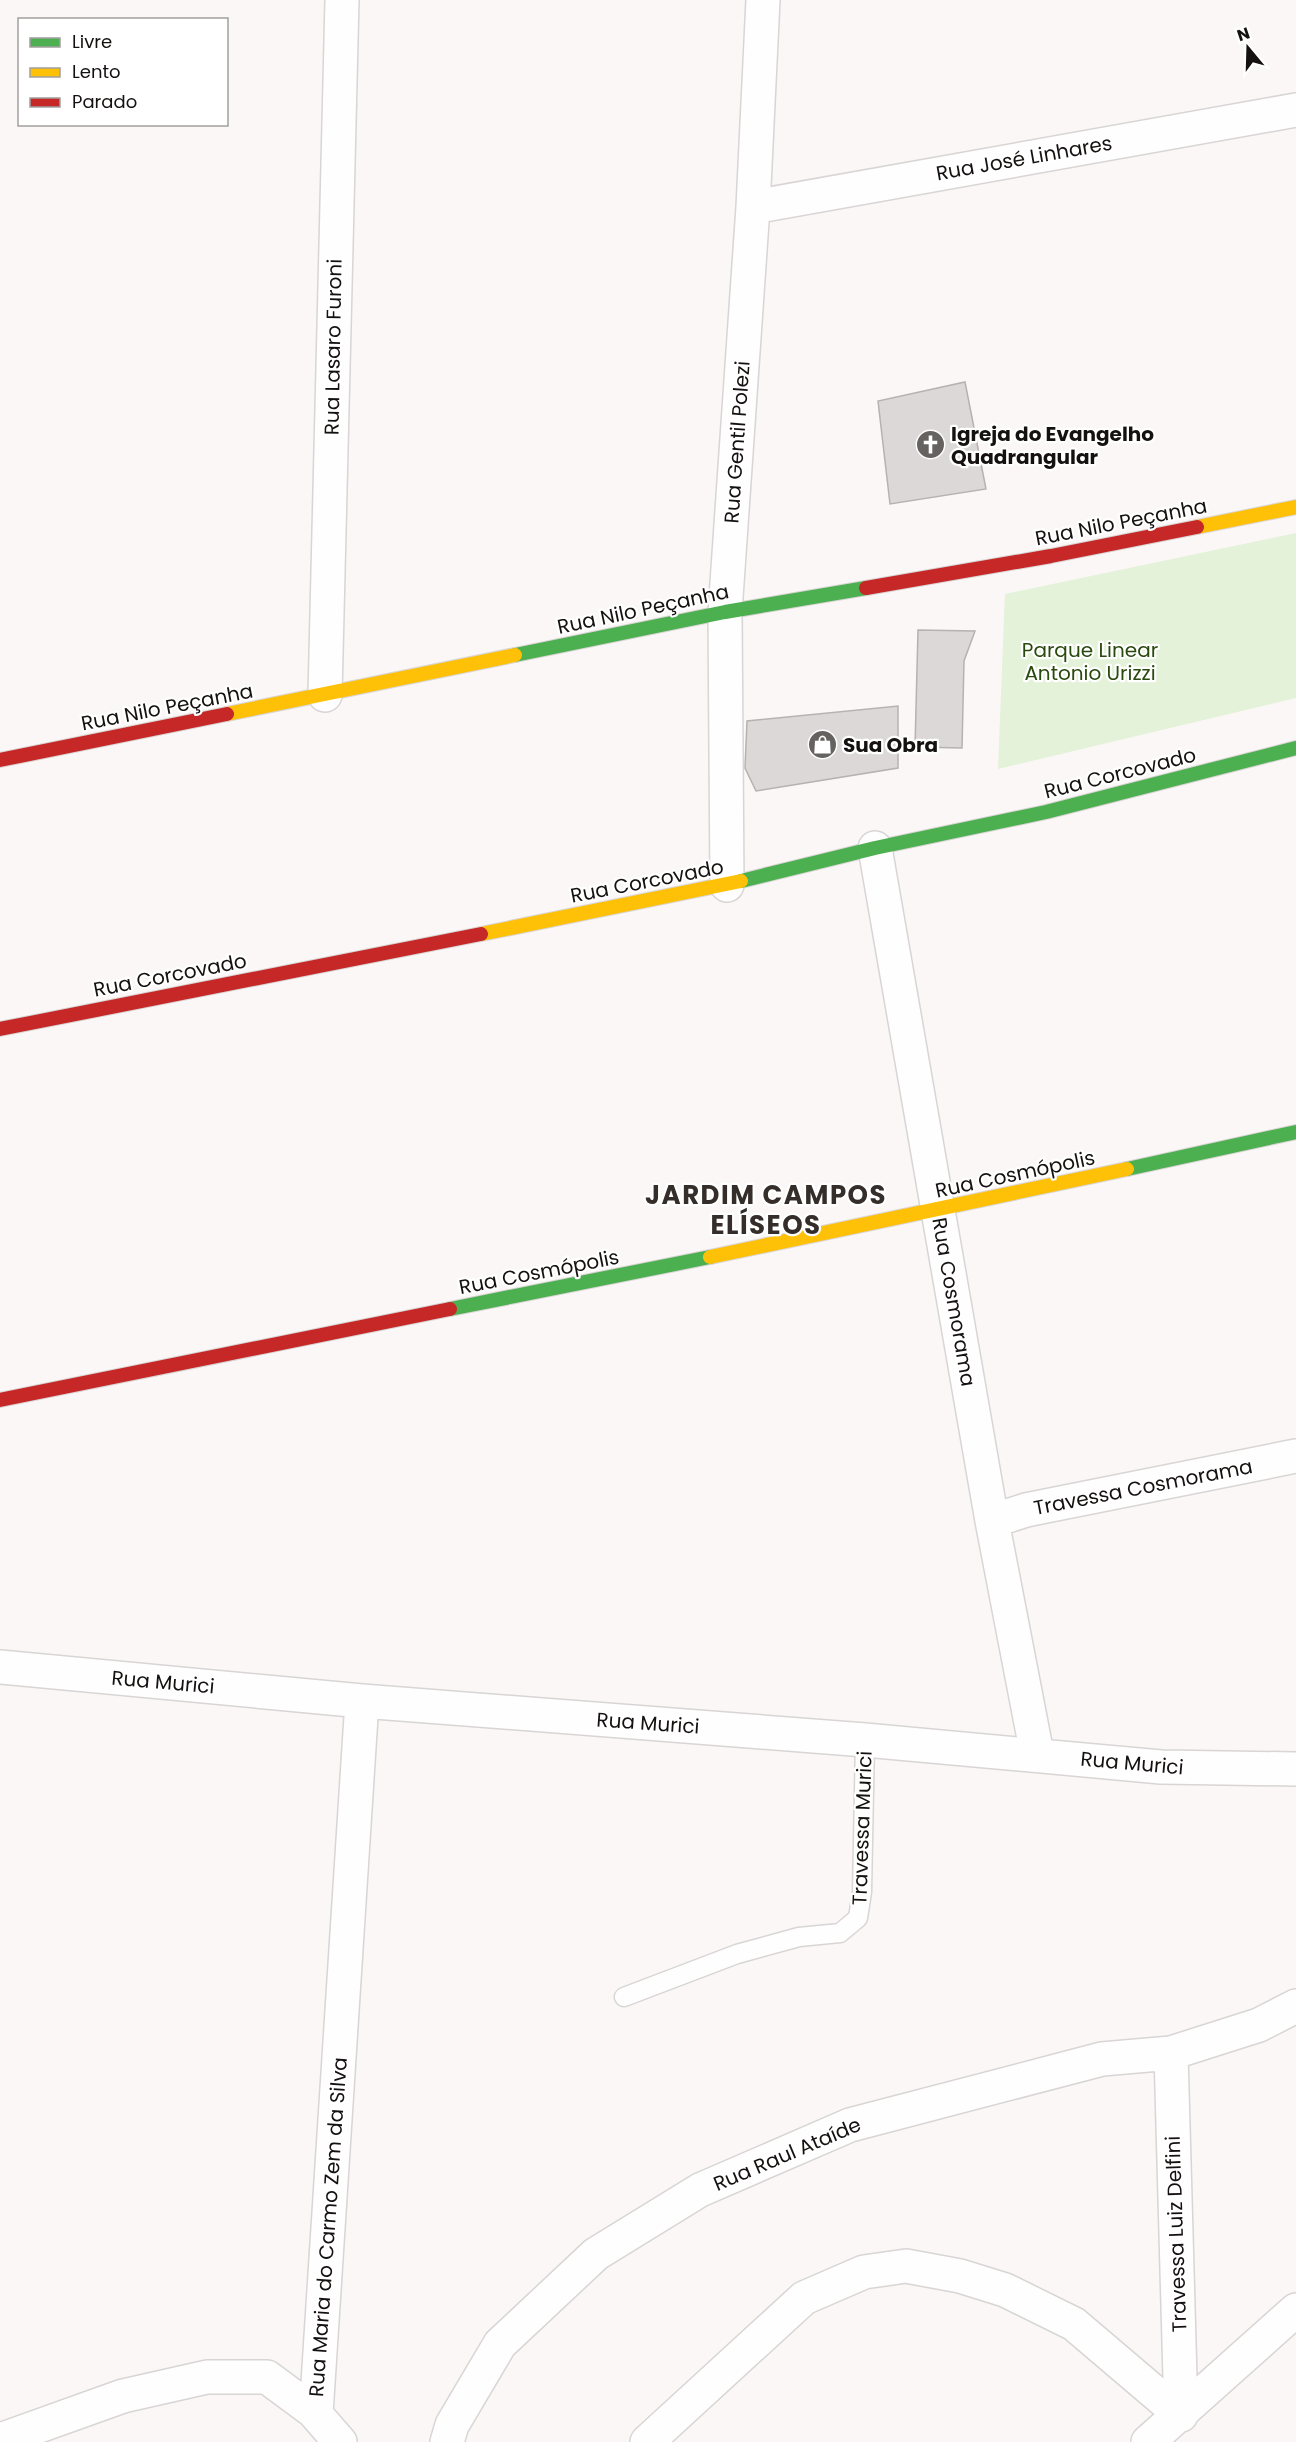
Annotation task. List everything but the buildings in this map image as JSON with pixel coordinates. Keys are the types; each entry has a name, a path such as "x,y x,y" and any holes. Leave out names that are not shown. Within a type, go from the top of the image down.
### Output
{"street":[{"name":"Rua Lasaro Furoni","path":"325,695 342,0"},
{"name":"Rua Gentil Polezi","path":"728,885 725,612 753,207 763,0"},
{"name":"Rua José Linhares","path":"753,207 1296,110"},
{"name":"Rua Nilo Peçanha","path":"0,760 725,612 1051,556 1296,507"},
{"name":"Rua Corcovado","path":"0,1029 728,885 875,849 1046,812 1296,748"},
{"name":"Rua Cosmorama","path":"875,849 992,1521 1037,1754"},
{"name":"Rua Cosmópolis","path":"0,1400 939,1211 1296,1132"},
{"name":"Travessa Cosmorama","path":"992,1521 1026,1510 1296,1456"},
{"name":"Rua Murici","path":"0,1667 362,1701 1037,1754 1161,1767 1296,1769"},
{"name":"Rua Maria do Carmo Zem da Silva","path":"316,2414 362,1701"},
{"name":"Rua Raul Ataíde","path":"447,2442 452,2425 500,2344 596,2254 700,2190 850,2124 1102,2059 1171,2053 1258,2025 1296,2006"},
{"name":"Travessa Luiz Delfini","path":"1171,2053 1181,2415"},
{"path":"647,2442 804,2298 864,2272 906,2266 960,2276 1005,2290 1074,2324 1181,2415"},
{"path":"1148,2442 1181,2415 1296,2310"},
{"name":"Rua Maria do Carmo Zem da Silva","path":"0,2440 123,2396 207,2377 267,2377 316,2414"},
{"path":"316,2414 340,2442"}],"lane":[{"name":"Travessa Murici","path":"624,1997 737,1954 799,1937 840,1933 858,1918 862,1892 865,1740"}],"green space":[{"name":"Parque Linear Antonio Urizzi","path":"1296,533 1296,698 998,769 1005,594"}],"traffic: fast":[{"path":"515,655 725,612 866,588"},
{"path":"741,881 875,848 1046,812 1296,748"},
{"path":"1127,1169 1296,1132"},
{"path":"450,1309 710,1257"}],"traffic: slow":[{"path":"1197,527 1296,507"},
{"path":"227,714 515,655"},
{"path":"481,934 741,881"},
{"path":"710,1257 1127,1169"}],"traffic: jam":[{"path":"866,588 1051,556 1197,527"},
{"path":"0,760 227,714"},
{"path":"0,1029 481,934"},
{"path":"0,1400 450,1309"}],"place":[{"name":"Igreja do Evangelho Quadrangular","path":"930,445"},
{"name":"Sua Obra","path":"822,745"}],"district":[{"name":"JARDIM CAMPOS ELÍSEOS","path":"766,1210"}]}
